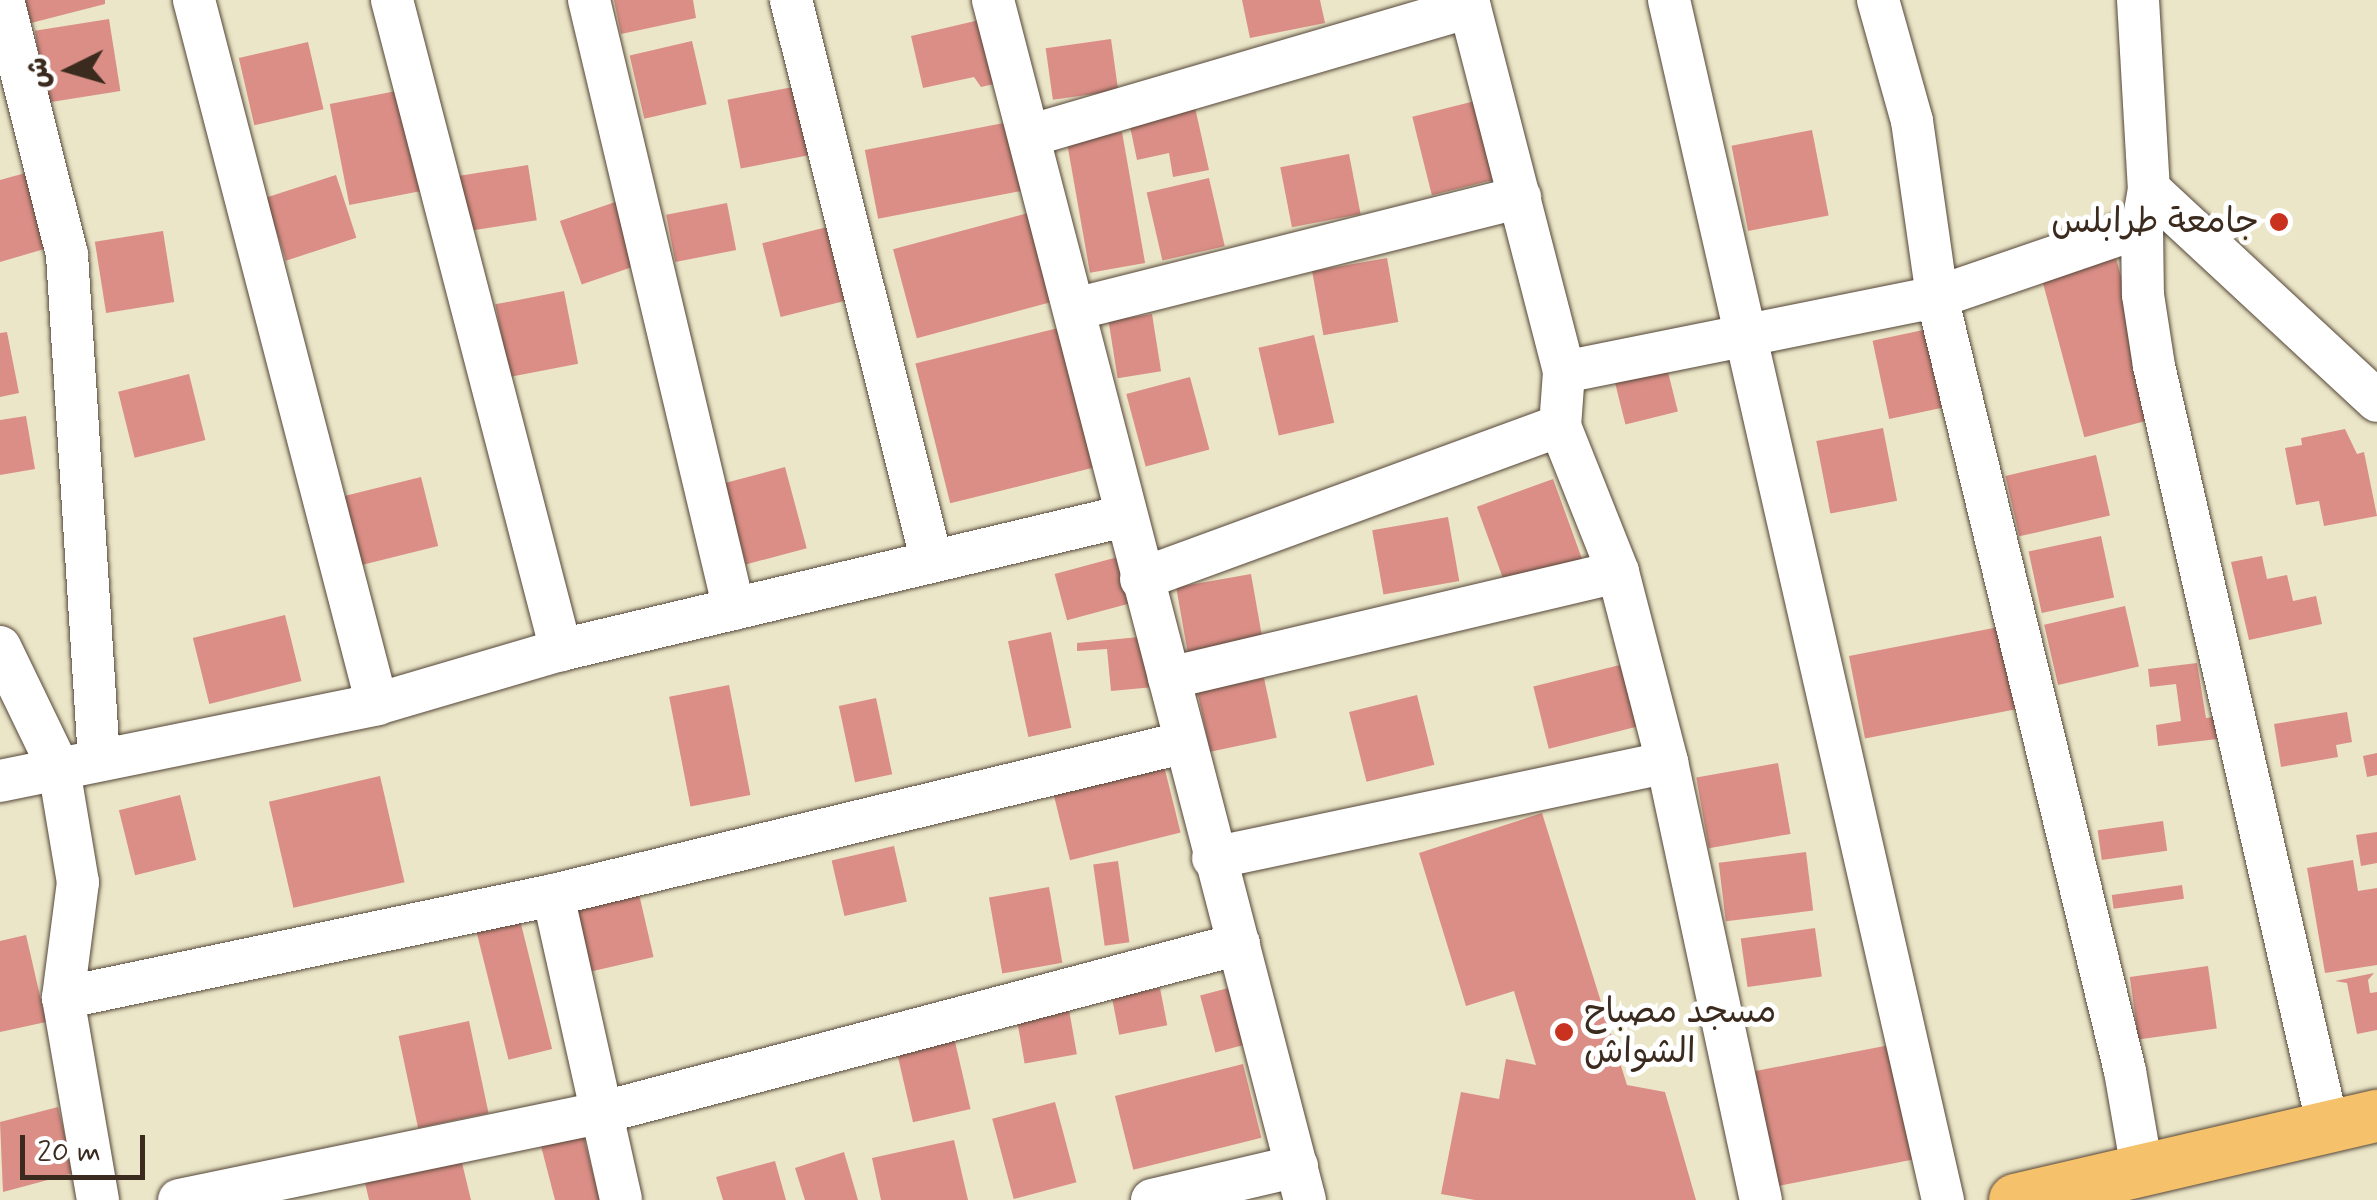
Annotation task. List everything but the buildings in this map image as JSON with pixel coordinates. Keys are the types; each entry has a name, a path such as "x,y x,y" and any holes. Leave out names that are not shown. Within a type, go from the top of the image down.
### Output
{"main road":[{"path":"2015,1200 2352,1121"}],"street":[{"path":"3,0 67,255 79,764 78,882 62,998 98,1200"},
{"path":"194,0 376,704"},
{"path":"392,0 561,650"},
{"path":"589,0 734,609"},
{"path":"791,0 932,562"},
{"path":"992,0 1032,135 1182,743 1301,1183 1152,1200"},
{"path":"1669,0 1749,333 1943,1200"},
{"path":"1878,0 1912,121 1937,297 2125,1070 2142,1168"},
{"path":"2136,2 2146,208 2142,295 2154,366 2352,1121"},
{"path":"1032,135 1469,4 1564,372 1560,426 1618,572 1667,762 1761,1200"},
{"path":"1075,309 1520,197"},
{"path":"1564,372 1937,297 2146,208"},
{"path":"2146,208 2377,402"},
{"path":"1141,580 1560,426"},
{"path":"0,781 376,704 561,650 1125,516"},
{"path":"1169,678 1618,572"},
{"path":"0,647 79,764"},
{"path":"62,998 553,895 1182,743"},
{"path":"1213,858 1667,762"},
{"path":"553,895 622,1200"},
{"path":"179,1200 604,1112 1238,944"}],"place":[{"name":"جامعة طرابلس","path":"2279,222"},
{"name":"مسجد مصباح الشواش","path":"1564,1032"}]}
